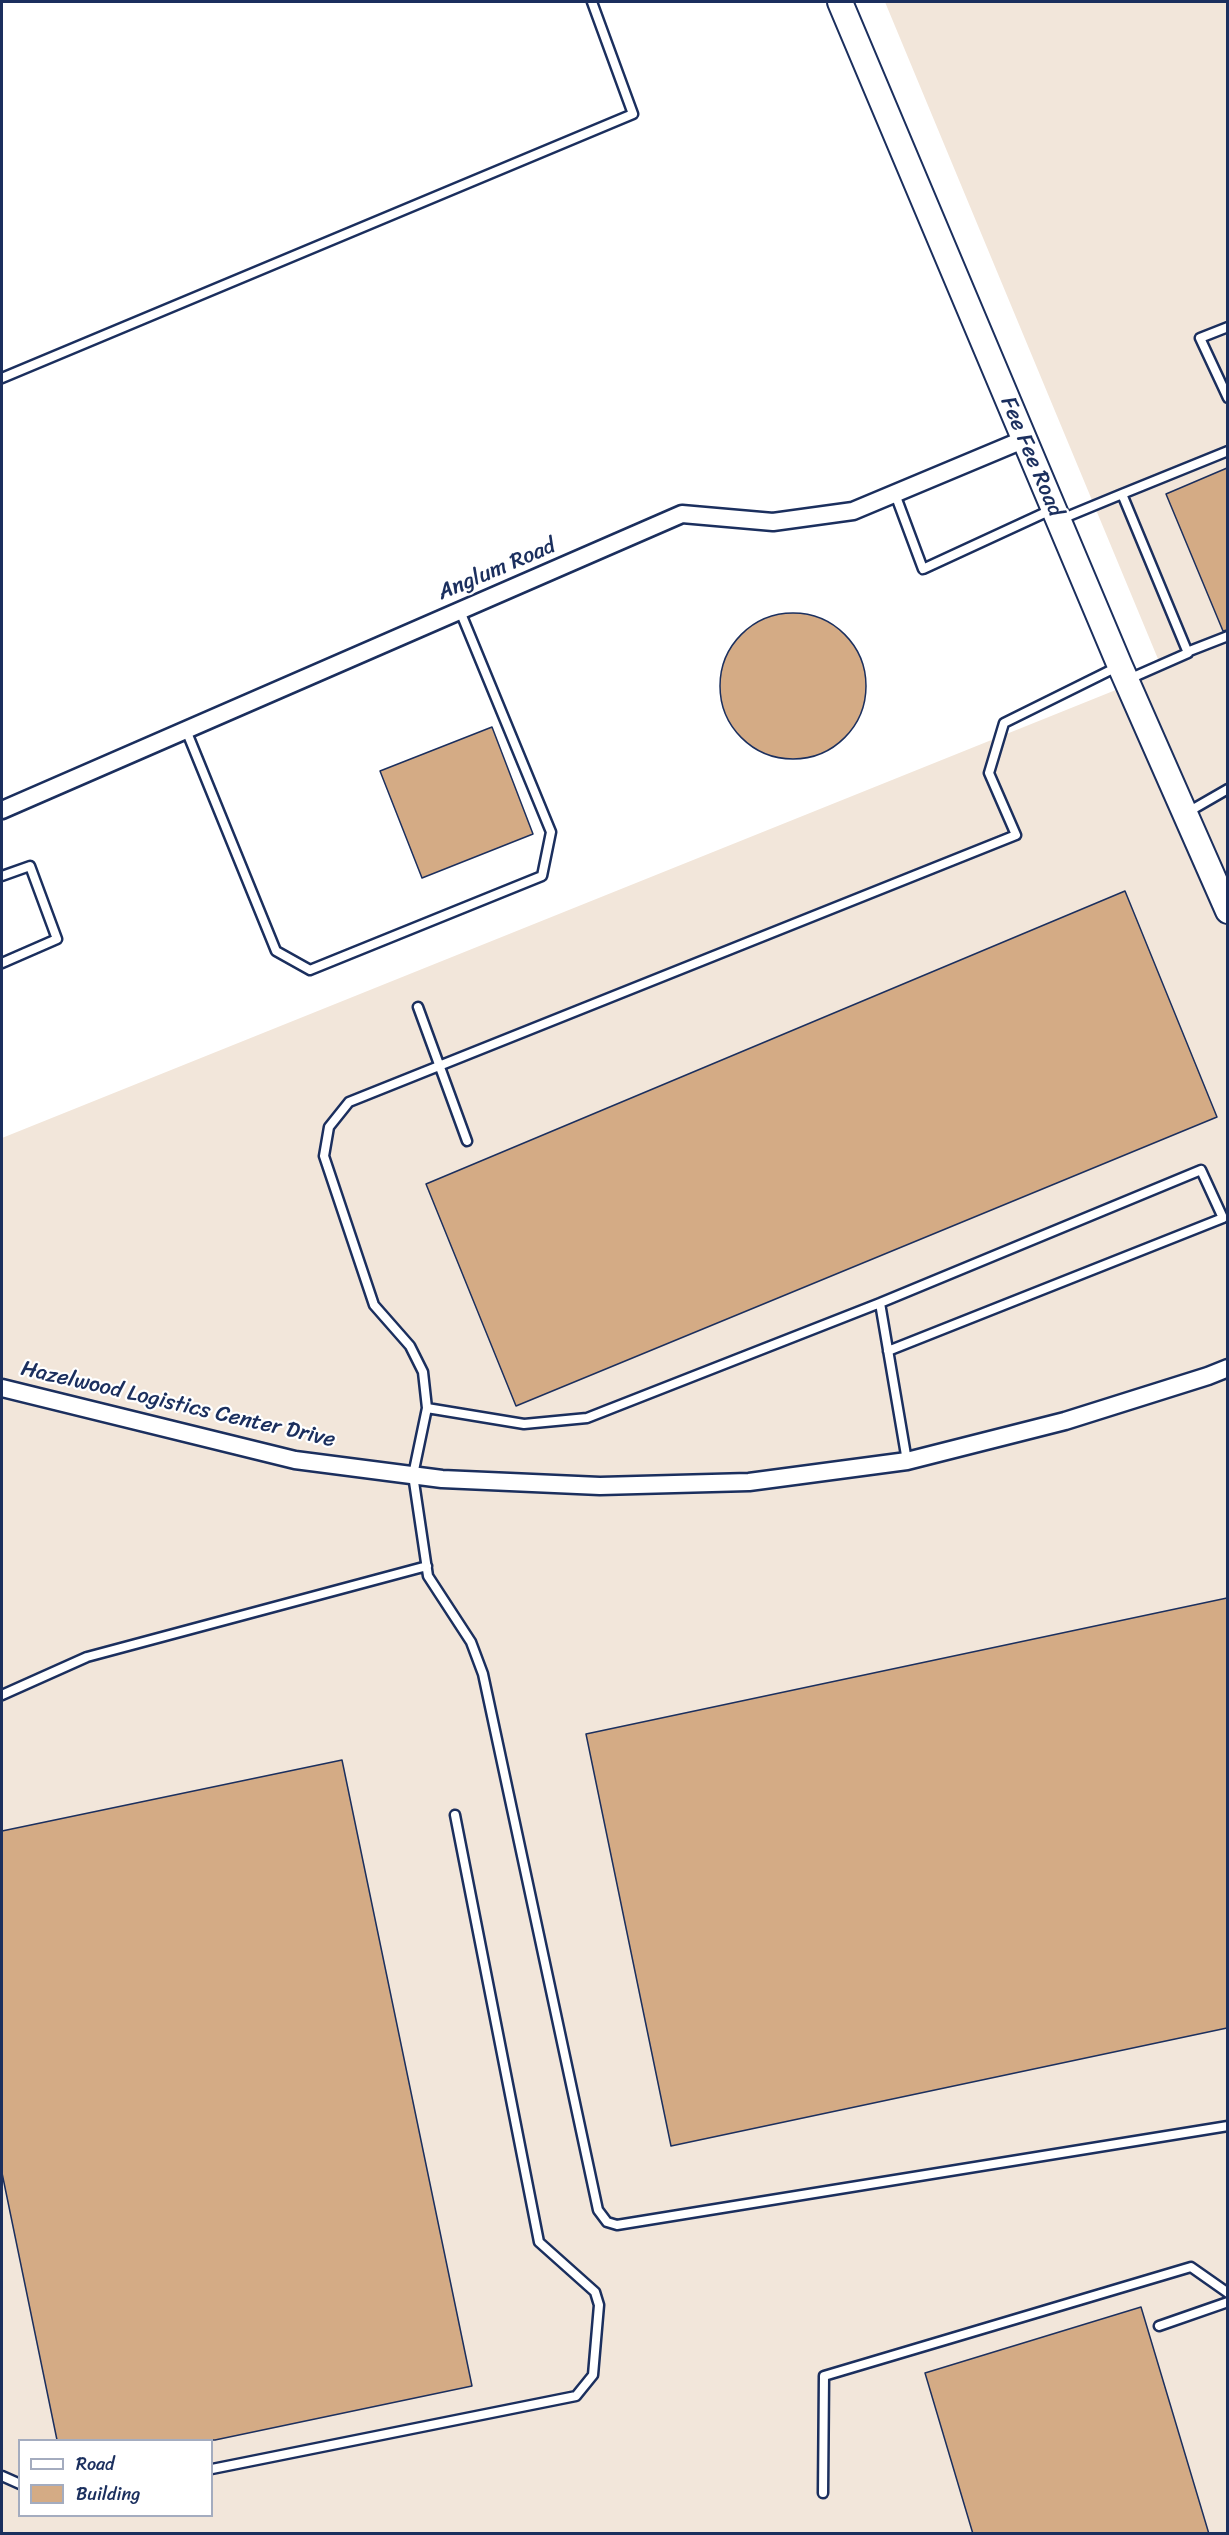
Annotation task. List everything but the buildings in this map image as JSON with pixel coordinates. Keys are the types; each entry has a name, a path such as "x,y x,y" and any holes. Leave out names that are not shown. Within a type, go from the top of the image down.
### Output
{"street":[{"name":"Fee Fee Road","path":"840,2 1123,673 1227,911"},
{"name":"Anglum Road","path":"2,810 682,514 773,522 853,511 1025,440"},
{"name":"Hazelwood Logistics Center Drive","path":"2,1388 295,1460 442,1479 611,1486 748,1482 908,1461 1065,1421 1227,1368"}],"lane":[{"path":"2,378 633,114 592,2"},
{"path":"1227,327 1200,338 1227,398"},
{"path":"895,494 923,569 1056,514 1122,494 1227,451"},
{"path":"1122,494 1187,652"},
{"path":"186,730 276,951 310,970 542,876 551,832 460,611"},
{"path":"1227,636 1123,673 1004,723 989,773 1016,835 349,1102 329,1127 324,1156 374,1305 410,1346 423,1372 427,1408 413,1475 428,1576 471,1642 483,1674 598,2210 607,2222 617,2225 1227,2126"},
{"path":"1185,814 1227,789"},
{"path":"2,876 30,866 57,939 2,963"},
{"path":"418,1007 467,1142"},
{"path":"427,1408 524,1424 587,1418 880,1303 1201,1170 1223,1218 888,1351"},
{"path":"880,1303 908,1461"},
{"path":"2,1695 87,1657 427,1566"},
{"path":"213,2469 576,2396 592,2375 599,2305 595,2292 539,2242 455,1815"},
{"path":"823,2493 824,2376 1191,2267 1227,2293"},
{"path":"1159,2326 1227,2302"},
{"path":"2,2476 18,2483"}],"shaded area":[{"path":"885,2 1227,2 1227,2533 2,2534 2,1138 1163,671"}]}
